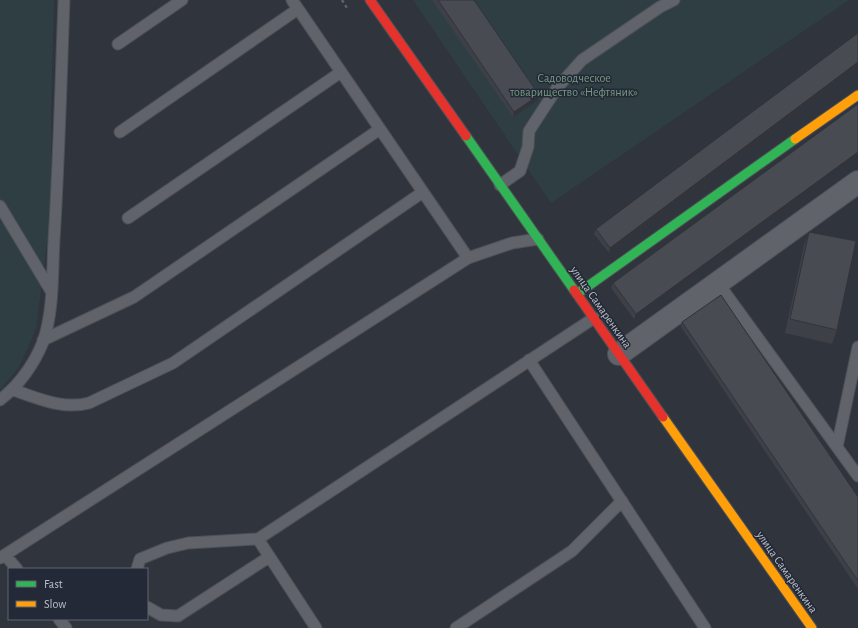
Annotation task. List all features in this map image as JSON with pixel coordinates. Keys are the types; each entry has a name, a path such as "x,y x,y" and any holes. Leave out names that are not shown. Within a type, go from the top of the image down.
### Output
{"main road":[{"name":"улица Самаренкина","path":"370,0 812,628"},
{"path":"577,294 858,95"}],"street":[{"path":"619,354 858,182"}],"lane":[{"path":"0,400 13,390 35,359 43,340 51,291 59,158 64,0"},
{"path":"118,44 182,0"},
{"path":"500,185 520,171 528,147 529,130 557,88 582,60 658,4 674,0"},
{"path":"120,132 295,5 468,258"},
{"path":"128,218 341,72"},
{"path":"43,340 134,297 380,129"},
{"path":"13,390 59,405 77,406 89,403 173,363 423,192"},
{"path":"0,206 51,291"},
{"path":"16,568 2,557 468,258 512,243 538,239"},
{"path":"718,283 858,476"},
{"path":"137,568 140,559 167,548 203,541 258,539 594,318"},
{"path":"837,447 858,346"},
{"path":"529,360 705,628"},
{"path":"456,628 572,551 622,501"},
{"path":"258,539 316,628"},
{"path":"148,608 161,615 178,616 270,557"},
{"path":"60,620 66,628"}],"green space":[{"path":"0,0 54,0 51,114 51,212 36,329 19,367 0,390"},
{"name":"Садоводческое товарищество «Нефтяник»","path":"413,0 849,0 551,203"}],"building":[{"path":"438,0 474,0 539,95 514,112"},
{"path":"858,33 858,62 610,248 596,229"},
{"path":"858,104 858,152 636,314 613,283"},
{"path":"809,232 856,241 837,330 790,319"},
{"path":"721,295 858,497 858,581 682,322"}],"traffic: fast":[{"path":"466,136 574,290"},
{"path":"577,294 795,139"}],"traffic: slow":[{"path":"795,139 858,95"},
{"path":"663,417 812,628"}],"traffic: jam":[{"path":"370,0 466,136"},
{"path":"574,290 663,417"}]}
